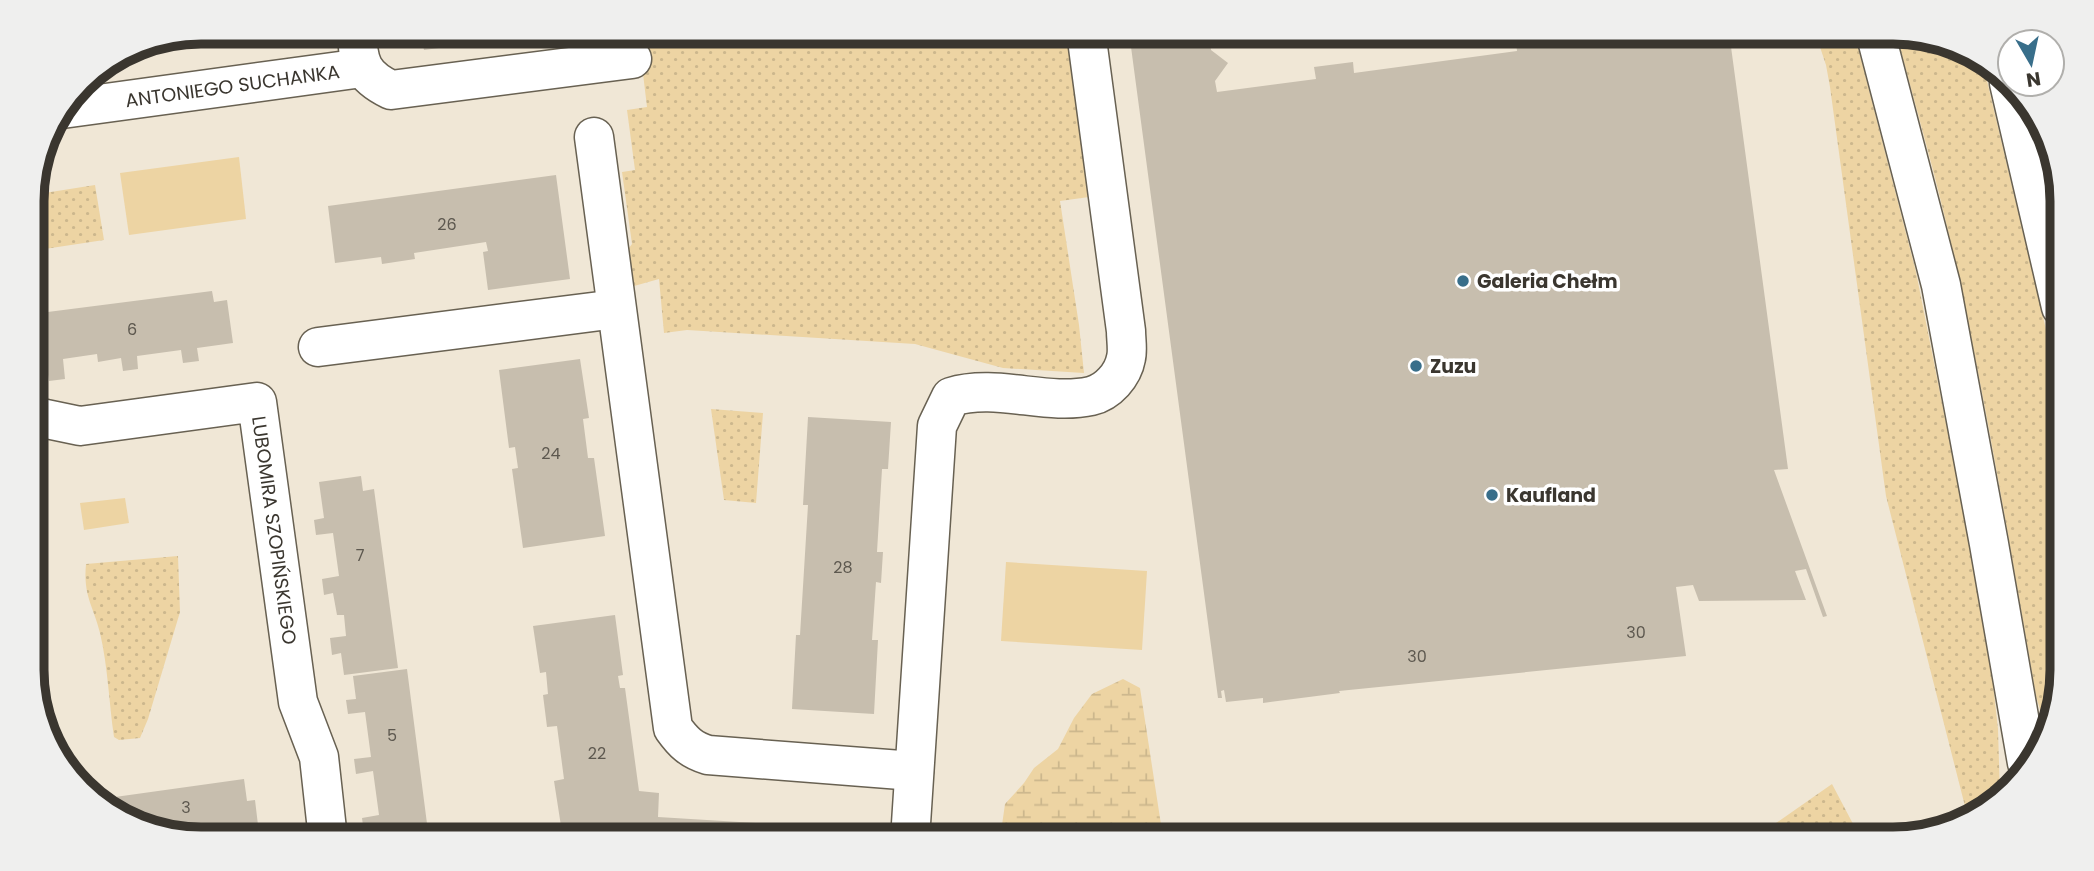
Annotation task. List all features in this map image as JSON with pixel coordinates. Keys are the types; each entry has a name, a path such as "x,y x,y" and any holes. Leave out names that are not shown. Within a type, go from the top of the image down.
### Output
{"street":[{"name":"ANTONIEGO SUCHANKA","path":"359,44 362,68 375,82 390,90 632,59"},
{"path":"911,827 936,426 951,397 968,392 1091,396 1114,383 1126,359 1126,331 1088,44"},
{"path":"1878,44 1941,285 2026,755"},
{"name":"ANTONIEGO SUCHANKA","path":"74,107 362,68"},
{"path":"2013,99 2050,260"},
{"path":"594,137 673,728 694,751 708,755 914,771"},
{"path":"318,347 615,309"},
{"name":"LUBOMIRA SZOPIŃSKIEGO","path":"44,418 80,426 257,402 298,702 319,757 327,827"}],"green space":[{"path":"639,44 1070,44 1089,197 1060,201 1084,373 1003,368 915,344 687,330 664,333 659,279 627,288 623,256 632,244 622,172 635,170 627,110 647,107"},
{"path":"1819,44 1857,44 1916,272 1961,499 1993,684 2000,785 1966,809 1886,496 1826,65"},
{"path":"1899,44 1944,52 1985,73 2050,346 2050,671 2043,719 2036,696 1976,363 1940,198"},
{"path":"239,157 246,219 129,235 120,173"},
{"path":"95,185 104,240 44,249 44,193"},
{"path":"711,409 763,413 756,503 724,500"},
{"path":"125,498 129,523 84,530 80,503"},
{"path":"178,556 180,612 148,719 140,738 119,740 114,737 105,659 87,593 86,564"},
{"path":"1006,562 1147,571 1142,650 1001,641"},
{"path":"1123,679 1140,688 1161,827 1002,827 1005,804 1034,768 1058,749 1074,718 1092,694"},
{"path":"1832,784 1855,827 1770,827"}],"building":[{"path":"423,44 438,44 439,48 424,50"},
{"name":"Galeria Chełm","path":"1131,44 1210,44 1211,50 1228,63 1215,81 1217,92 1316,79 1314,67 1353,62 1354,73 1517,51 1516,44 1731,44 1788,469 1774,470 1827,616 1823,617 1806,569 1795,571 1806,600 1699,601 1693,585 1676,587 1686,656 1339,691 1340,693 1263,703 1263,698 1226,702 1224,690 1221,691 1222,698 1218,698"},
{"path":"556,175 570,279 488,290 483,252 488,251 486,242 414,253 415,259 382,264 381,257 335,263 328,206"},
{"path":"212,291 214,302 227,300 233,343 197,348 199,361 183,363 181,350 137,356 138,369 123,371 121,358 98,362 97,354 63,359 65,379 49,381 47,368 44,368 44,312"},
{"path":"580,359 589,418 583,419 588,458 594,458 605,536 523,548 512,469 518,468 515,447 509,448 499,370"},
{"path":"808,417 891,422 888,469 882,469 877,552 883,552 881,583 876,582 872,640 878,640 874,714 792,709 796,635 800,635 808,505 803,505"},
{"path":"361,476 363,491 374,489 398,668 344,675 341,653 332,655 330,638 346,636 344,615 337,615 333,593 324,595 322,579 339,576 333,533 316,535 314,520 324,518 319,482"},
{"path":"615,615 623,675 618,676 620,688 625,688 639,791 659,793 658,817 771,824 771,827 561,827 554,781 564,779 557,726 547,727 543,695 548,694 546,672 540,673 533,626"},
{"path":"407,669 427,827 363,827 362,818 379,815 373,771 356,774 354,759 371,757 365,712 348,714 346,700 356,699 353,676"},
{"path":"244,779 247,801 255,800 258,825 190,827 170,824 131,811 116,803 115,797"}],"place":[{"name":"Galeria Chełm","path":"1463,281"},
{"name":"Zuzu","path":"1416,366"},
{"name":"Kaufland","path":"1492,495"}]}
